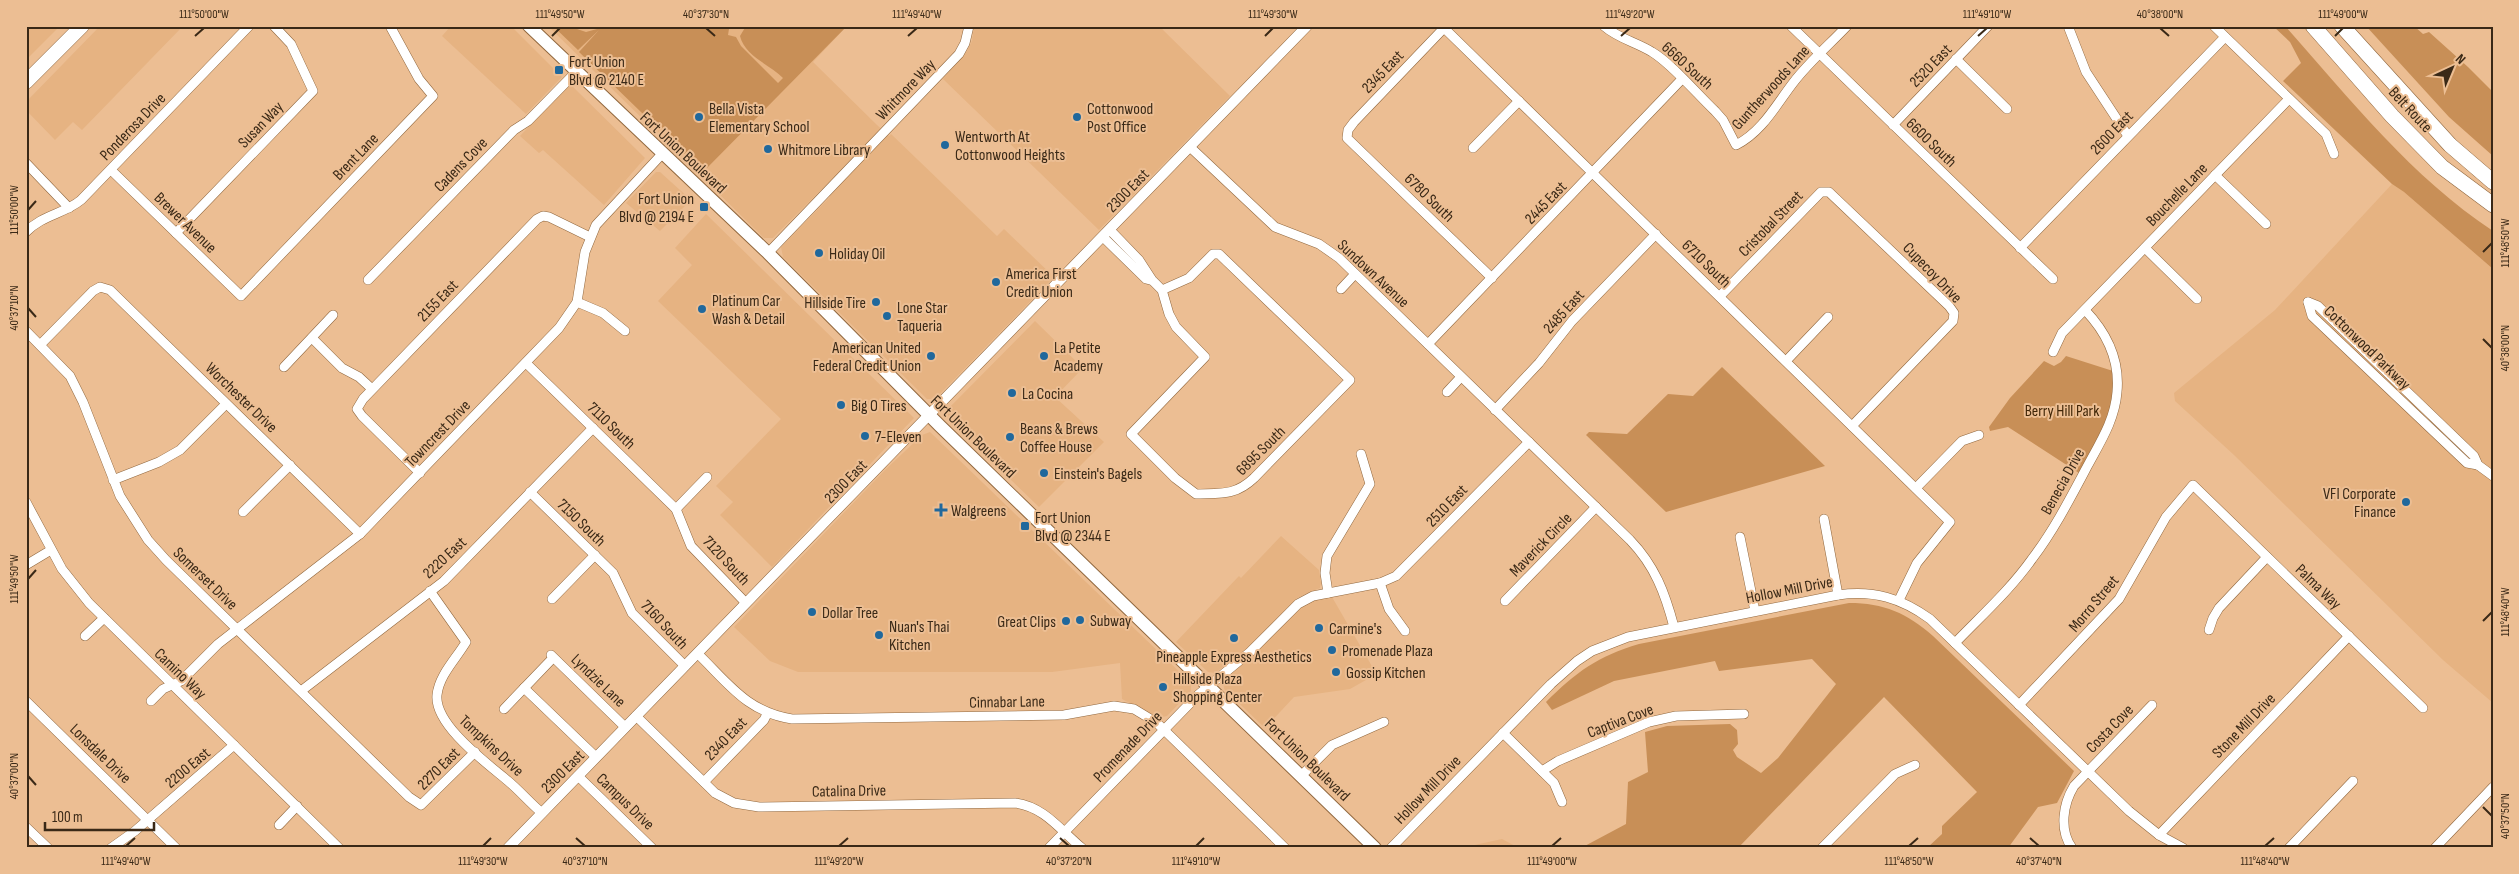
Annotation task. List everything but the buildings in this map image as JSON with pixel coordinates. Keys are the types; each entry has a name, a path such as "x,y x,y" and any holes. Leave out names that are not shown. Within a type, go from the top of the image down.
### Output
{"highway":[{"name":"Belt Route","path":"2313,26 2392,116 2442,167 2493,205"},
{"name":"Belt Route","path":"2342,26 2403,96 2450,145 2493,182"},
{"path":"2403,96 2493,170"},
{"path":"2442,167 2493,217"}],"main road":[{"path":"26,82 82,26"},
{"name":"Fort Union Boulevard","path":"529,26 768,254 930,416 1375,848"}],"street":[{"name":"Ponderosa Drive","path":"26,232 36,222 70,208 111,170 249,26"},
{"name":"Susan Way","path":"176,233 313,90 291,44 274,26"},
{"name":"Brent Lane","path":"240,296 433,96 419,79 390,26"},
{"name":"Whitmore Way","path":"768,254 954,60 966,43 969,26"},
{"name":"2300 East","path":"508,848 1307,26"},
{"name":"6660 South","path":"1604,26 1621,39 1653,52 1723,120 1736,145"},
{"name":"6600 South","path":"1791,26 2052,279"},
{"name":"Guntherwoods Lane","path":"1736,145 1751,135 1769,116 1793,83 1847,26"},
{"name":"2520 East","path":"1893,125 1988,26"},
{"path":"2068,26 2086,72 2128,136"},
{"path":"2214,26 2326,134 2334,154"},
{"name":"6710 South","path":"1443,27 1950,522 1917,563 1899,600"},
{"name":"2345 East","path":"1347,138 1348,130 1354,122 1443,27"},
{"name":"2600 East","path":"2020,248 2225,37"},
{"path":"1956,59 2007,109"},
{"name":"Cadens Cove","path":"368,280 514,130 528,121 576,72"},
{"name":"2445 East","path":"1428,344 1682,79"},
{"name":"Bouchelle Lane","path":"2053,352 2062,333 2289,99"},
{"path":"1473,148 1519,101"},
{"name":"6780 South","path":"1347,138 1492,278"},
{"name":"Sundown Avenue","path":"1190,147 1275,227 1319,244 1355,274 1596,507 1650,563 1664,590 1674,627"},
{"name":"Towncrest Drive","path":"151,701 163,688 181,681 206,656 360,534 559,328 577,302 590,238 604,214 662,154"},
{"path":"26,162 70,208"},
{"name":"Brewer Avenue","path":"111,170 240,296"},
{"path":"2216,175 2266,224"},
{"name":"Cristobal Street","path":"1720,296 1821,192"},
{"name":"Cupecoy Drive","path":"1821,192 1829,192 1836,196 1954,313 1953,321 1852,426"},
{"name":"2155 East","path":"420,473 357,409 372,389 530,226 543,216 590,238"},
{"name":"6895 South","path":"1106,234 1146,279 1152,280 1162,290 1169,314 1176,327 1205,357 1132,434 1175,478 1196,494 1234,492 1248,484 1350,380 1219,254 1213,254 1189,278 1162,290"},
{"name":"2485 East","path":"1495,410 1539,363 1572,321 1656,234"},
{"path":"2145,248 2197,299"},
{"path":"1341,289 1355,274"},
{"name":"Worchester Drive","path":"40,345 87,296 100,287 110,290 360,534"},
{"path":"577,302 603,313 625,331"},
{"name":"Cottonwood Parkway","path":"2478,465 2474,456 2369,354 2318,306 2308,302 2312,316 2390,392 2467,463 2478,465 2493,476"},
{"name":"Benecia Drive","path":"1955,643 2021,574 2041,546 2060,518 2111,419 2117,390 2114,356 2100,328 2085,310"},
{"path":"284,367 333,315"},
{"path":"1786,362 1828,317"},
{"name":"Somerset Drive","path":"26,331 60,364 78,389 114,480 131,516 148,540 409,797 421,805"},
{"path":"312,338 342,368 359,377 372,389"},
{"name":"7110 South","path":"526,363 676,509"},
{"path":"1447,392 1461,377"},
{"path":"114,480 159,462 180,450 226,404"},
{"name":"2220 East","path":"301,692 454,571 594,428"},
{"path":"1916,488 1962,441 1979,435"},
{"name":"2510 East","path":"1380,583 1388,581 1404,570 1529,442"},
{"path":"1328,593 1325,573 1327,556 1370,484 1362,454"},
{"path":"243,512 290,465"},
{"path":"676,509 707,477"},
{"name":"Palma Way","path":"2193,485 2424,708"},
{"name":"Morro Street","path":"2019,705 2119,599 2166,516 2193,485"},
{"name":"7150 South","path":"530,492 613,573"},
{"name":"Camino Way","path":"26,502 51,550 75,585 104,618 339,848"},
{"name":"Maverick Circle","path":"1505,601 1596,507"},
{"name":"7120 South","path":"676,509 691,546 698,556 746,603"},
{"path":"1824,519 1838,595"},
{"path":"1740,537 1755,611"},
{"path":"26,565 51,550"},
{"path":"552,598 595,555"},
{"path":"2209,630 2219,608 2267,557"},
{"name":"7160 South","path":"613,573 632,613 685,666"},
{"path":"1380,583 1389,609 1405,631"},
{"name":"Promenade Drive","path":"1050,848 1208,685 1250,652 1298,604 1313,596 1380,583"},
{"name":"Tompkins Drive","path":"430,591 466,642 439,682 436,697 439,710 446,722 475,752 542,813"},
{"name":"Hollow Mill Drive","path":"1391,848 1563,672 1592,651 1628,637 1674,627 1838,595 1870,593 1899,600 1930,619 2129,812 2159,836 2183,848"},
{"path":"85,636 104,618"},
{"name":"Stone Mill Drive","path":"2159,836 2349,636"},
{"name":"Cinnabar Lane","path":"698,654 745,700 767,714 792,719 1064,715 1122,706 1144,714 1164,730 1285,848"},
{"name":"Lyndzie Lane","path":"524,688 550,658 626,727"},
{"path":"504,709 524,688 596,758"},
{"name":"Lonsdale Drive","path":"26,701 176,848"},
{"name":"Costa Cove","path":"2072,848 2065,833 2065,806 2074,786 2152,705"},
{"name":"2340 East","path":"704,782 764,720 767,714"},
{"name":"Captiva Cove","path":"1542,771 1558,761 1649,722 1676,716 1744,714"},
{"name":"Catalina Drive","path":"636,716 723,798 744,805 759,807 1015,803 1040,811 1082,848"},
{"path":"1301,776 1332,745 1384,722"},
{"path":"1503,733 1554,783 1562,802"},
{"name":"2200 East","path":"111,848 234,745"},
{"name":"2270 East","path":"421,805 475,752"},
{"path":"1822,848 1895,774 1915,766"},
{"name":"Campus Drive","path":"578,776 652,848"},
{"path":"2289,848 2353,781"},
{"path":"2435,848 2493,787"},
{"path":"279,824 297,806"},
{"path":"26,827 48,848"}],"shaded area":[{"path":"26,26 60,26 26,60"},
{"path":"100,26 183,26 82,130 73,122 55,140 26,110 26,102"},
{"path":"451,26 511,26 562,77 526,114 442,36"},
{"path":"548,26 847,26 813,62 877,125 889,136 891,134 997,236 1004,229 1054,277 935,399 927,399 783,257 781,247 830,197 822,189 773,238 764,238"},
{"path":"974,26 1159,26 1230,96 1099,230 943,79 967,51 972,41"},
{"path":"570,84 645,158 604,205 543,150 539,153 520,136"},
{"path":"656,172 660,172 691,200 660,231 626,203"},
{"path":"2392,184 2404,192 2493,269 2493,703 2443,660 2234,455 2175,401 2174,393 2275,310"},
{"path":"706,214 914,418 772,567 720,515 733,502 716,486 781,419 658,301 692,265 675,248"},
{"path":"1035,321 1083,368 1055,397 1104,442 1039,507 946,417 945,412"},
{"path":"930,432 1191,683 1191,691 1167,716 1158,718 1122,699 1120,663 1052,672 798,672 770,661 734,627 885,470 922,435"},
{"path":"1281,536 1319,570 1320,588 1297,598 1243,652 1215,673 1208,672 1176,642 1239,576 1241,578"},
{"path":"1332,597 1373,668 1366,680 1350,689 1294,697 1265,728 1224,689 1223,679 1300,607 1313,600"},
{"path":"1502,839 1519,848 1461,848"}],"green space":[{"name":"Bella Vista Elementary School","path":"553,26 568,26 586,32 608,26 719,26 729,29 728,35 736,37 741,46 778,83 783,78 747,50 743,43 740,36 746,26 847,26 703,172 579,52 599,30 578,50"},
{"path":"2273,26 2285,26 2358,109 2408,162 2463,210 2493,231 2493,269 2404,192 2392,184 2283,81 2301,63 2290,42"},
{"path":"2366,26 2414,26 2423,34 2429,32 2493,92 2493,156 2449,117"},
{"name":"Berry Hill Park","path":"2066,356 2113,371 2114,385 2109,412 2099,437 2079,473 2008,427 1990,431 1989,427 2010,398 2044,361 2054,366"},
{"path":"1722,367 1825,466 1666,512 1586,435 1589,432 1627,434 1668,394 1693,396"},
{"path":"1849,603 1884,607 1914,621 1933,636 2074,771 2057,803 2038,807 2008,848 1927,848 1942,834 1942,826 1977,792 1884,697 1738,848 1581,848 1626,824 1628,782 1648,772 1645,732 1667,726 1730,724 1737,730 1738,744 1733,750 1737,757 1761,773 1778,758 1836,684 1812,659 1719,671 1715,661 1614,681 1552,710 1546,702 1557,691 1588,666 1611,654 1639,644"}],"place":[{"name":"Fort Union Blvd @ 2140 E","path":"559,70"},
{"name":"Bella Vista Elementary School","path":"699,117"},
{"name":"Cottonwood Post Office","path":"1077,117"},
{"name":"Wentworth At Cottonwood Heights","path":"945,145"},
{"name":"Whitmore Library","path":"768,149"},
{"name":"Fort Union Blvd @ 2194 E","path":"704,207"},
{"name":"Holiday Oil","path":"819,253"},
{"name":"America First Credit Union","path":"996,282"},
{"name":"Hillside Tire","path":"876,302"},
{"name":"Platinum Car Wash & Detail","path":"702,309"},
{"name":"Lone Star Taqueria","path":"887,316"},
{"name":"American United Federal Credit Union","path":"931,356"},
{"name":"La Petite Academy","path":"1044,356"},
{"name":"La Cocina","path":"1012,393"},
{"name":"Big O Tires","path":"841,405"},
{"name":"7-Eleven","path":"865,436"},
{"name":"Beans & Brews Coffee House","path":"1010,437"},
{"name":"Einstein's Bagels","path":"1044,473"},
{"name":"VFI Corporate Finance","path":"2406,502"},
{"name":"Walgreens","path":"941,510"},
{"name":"Fort Union Blvd @ 2344 E","path":"1025,526"},
{"name":"Dollar Tree","path":"812,612"},
{"name":"Subway","path":"1080,620"},
{"name":"Great Clips","path":"1066,621"},
{"name":"Carmine's","path":"1319,628"},
{"name":"Nuan's Thai Kitchen","path":"879,635"},
{"name":"Pineapple Express Aesthetics","path":"1234,638"},
{"name":"Promenade Plaza","path":"1332,650"},
{"name":"Gossip Kitchen","path":"1336,672"},
{"name":"Hillside Plaza Shopping Center","path":"1163,687"}]}
